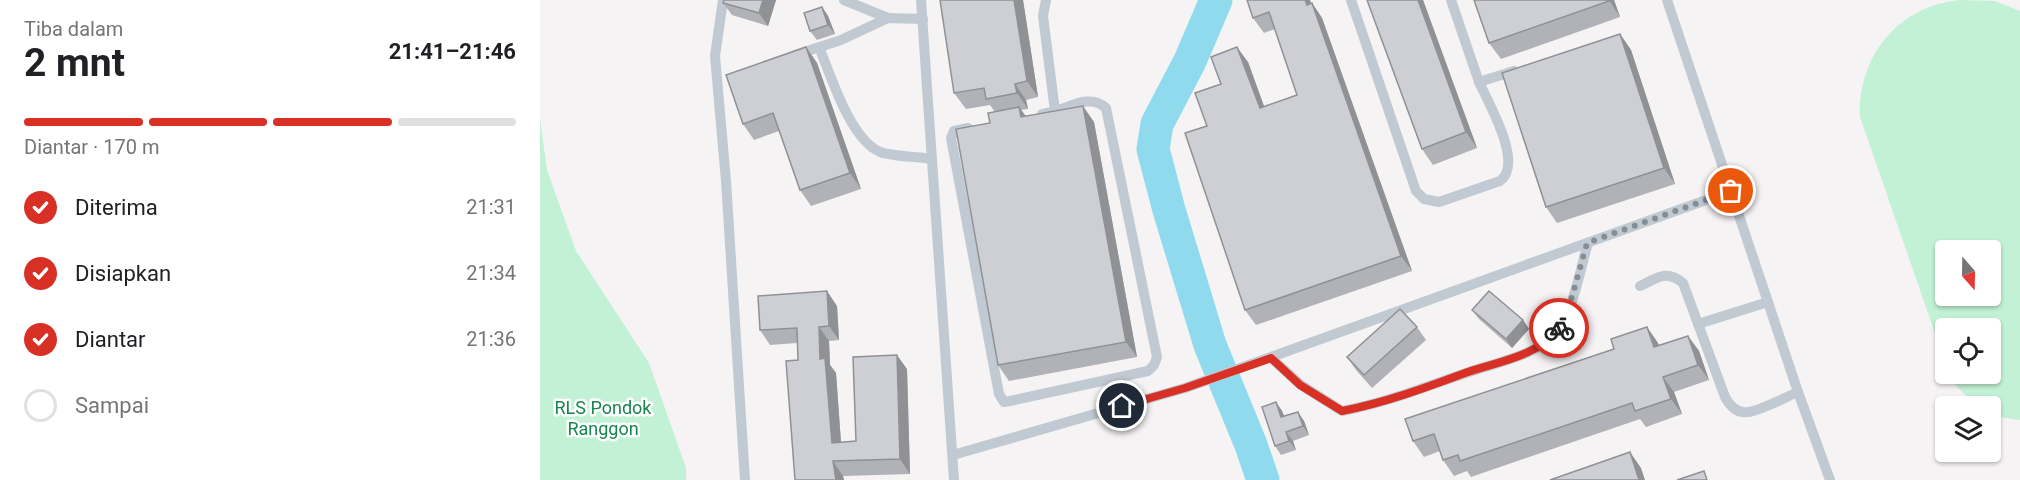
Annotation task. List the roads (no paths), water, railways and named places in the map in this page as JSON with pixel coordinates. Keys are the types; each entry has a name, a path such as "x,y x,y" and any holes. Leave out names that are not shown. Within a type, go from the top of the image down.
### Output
{"lane":[{"path":"723,0 715,56 745,480"},
{"path":"844,0 888,18 923,19"},
{"path":"921,0 954,480"},
{"path":"1046,0 1043,16 1055,111"},
{"path":"1351,0 1416,191 1424,199 1439,202 1500,181 1506,177 1509,168 1507,147 1479,82 1451,0"},
{"path":"1667,0 1798,392 1830,480"},
{"path":"785,58 841,40 888,18"},
{"path":"819,47 846,113 861,136 880,152 932,159"},
{"path":"1479,82 1521,68"},
{"path":"717,80 729,77"},
{"path":"974,126 954,131 951,138 999,394 1004,402 1148,371 1154,365 1157,357 1106,108 1099,102 1086,101 1032,116"},
{"path":"952,455 1185,388 1731,191"},
{"path":"1271,358 1300,385 1342,411 1425,388 1517,357 1544,343 1562,325 1587,243"},
{"path":"1640,286 1664,275 1674,276 1683,283 1730,406 1736,410 1748,412 1798,392"},
{"path":"1698,324 1768,302"}],"waterway":[{"path":"1216,0 1190,61 1157,124 1153,149 1210,345 1263,480"}],"park label":[{"name":"RLS Pondok Ranggon","path":"603,417"}]}
